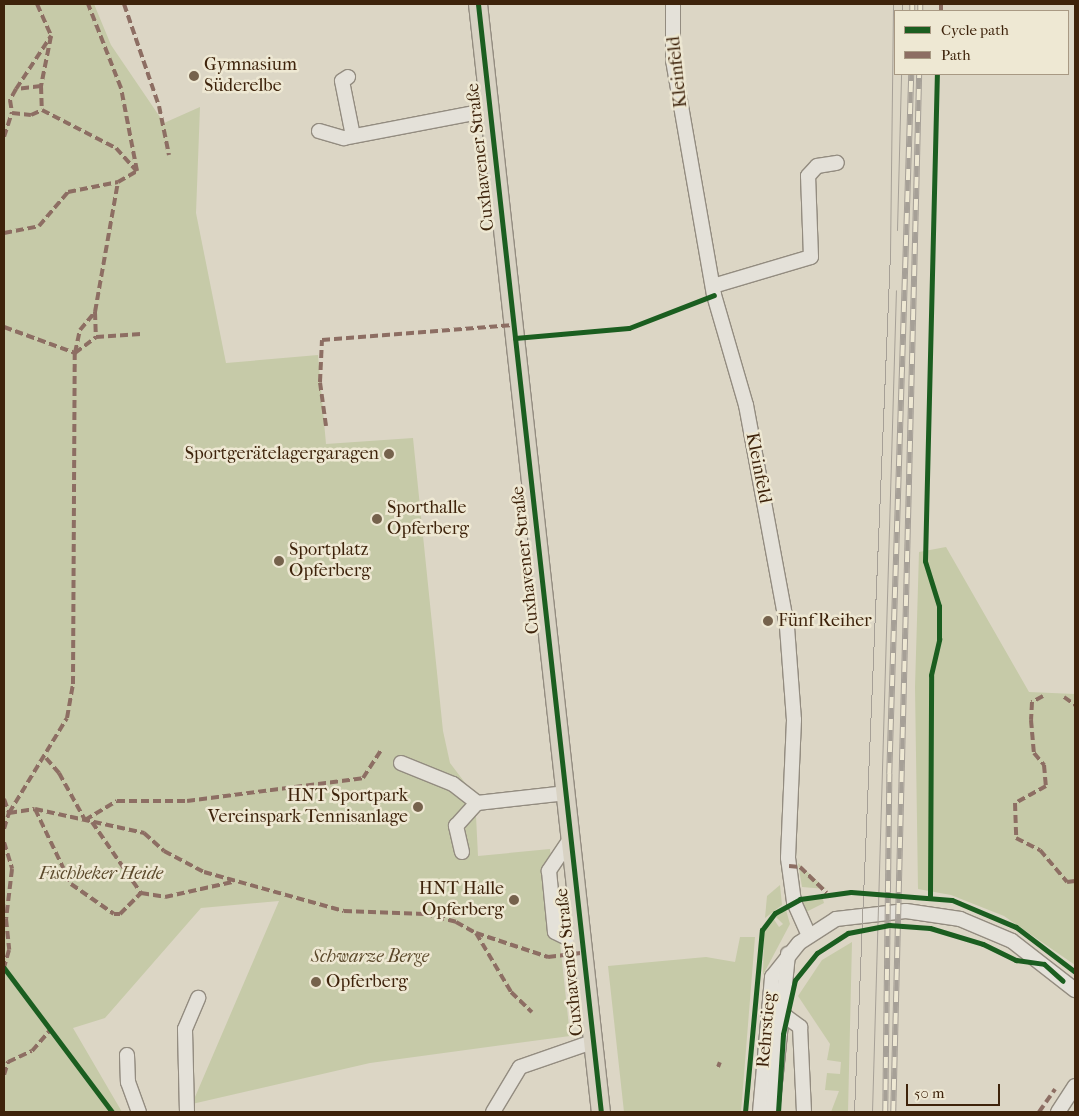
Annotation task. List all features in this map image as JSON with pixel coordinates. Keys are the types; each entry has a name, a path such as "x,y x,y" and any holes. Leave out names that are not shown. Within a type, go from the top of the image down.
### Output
{"main road":[{"name":"Cuxhavener Straße","path":"478,4 601,1112"}],"street":[{"name":"Kleinfeld","path":"673,4 673,60 712,286 746,405 788,627 794,720 788,858 794,902 809,935"},
{"path":"348,77 342,81 353,136"},
{"path":"319,131 353,136 490,110"},
{"path":"712,286 811,257 808,176 817,166 837,164"},
{"path":"401,763 453,784 477,803"},
{"path":"462,852 456,826 477,803 566,793"},
{"path":"571,838 548,871 555,932 582,945"},
{"name":"Rehrstieg","path":"760,1112 772,977 788,954 809,935 827,923 855,914 939,914 1012,941 1075,990"},
{"name":"Rehrstieg","path":"772,1112 788,954"},
{"name":"Rehrstieg","path":"1063,981 1075,999"},
{"path":"186,1112 185,1029 198,998"},
{"path":"767,1022 781,1016 801,1030 804,1112"},
{"path":"493,1112 520,1068 592,1042"},
{"path":"127,1055 128,1082 139,1112"},
{"path":"1062,1107 1075,1086"},
{"path":"1062,1107 1075,1092"}],"green space":[{"name":"Schwarze Berge","path":"4,4 94,4 111,45 164,123 200,107 196,213 226,363 318,355 326,444 413,438 443,731 450,763 475,796 478,856 550,849 570,1036 370,1063 192,1104 279,901 201,908 105,1018 73,1028 122,1112 4,1112"},
{"path":"946,547 1029,692 1075,694 1075,965 1004,916 951,895 918,889 915,687 919,552"},
{"path":"798,863 826,889 802,887"},
{"path":"780,885 782,905 765,918 767,896"},
{"path":"822,896 824,903 806,912 801,901"},
{"path":"786,910 790,924 763,975 764,932 773,918 779,927 783,924 775,916"},
{"path":"740,937 755,937 741,1112 624,1112 608,966 706,957 735,962"},
{"path":"852,942 848,1112 831,1112 839,1091 825,1090 827,1073 840,1074 841,1062 827,1060 830,1044 798,996 822,960"}],"tram line":[{"path":"854,1112 890,254 893,4"},
{"path":"902,4 902,10"},
{"path":"897,230 901,75"},
{"path":"872,1112 896,290"}],"railway":[{"path":"912,4 912,10"},
{"path":"920,4 920,10"},
{"path":"885,1112 889,774 911,75"},
{"path":"893,1112 919,75"}],"marked path":[{"path":"37,4 51,36 41,86 42,110 116,148 137,171"},
{"path":"4,829 9,813 67,718 73,684 75,353 80,330 95,312 118,182 137,171 121,88 88,4"},
{"path":"124,4 159,106 169,155"},
{"path":"941,4 941,10"},
{"path":"16,89 51,36"},
{"path":"41,86 16,89 10,100 12,113 31,115 42,110"},
{"path":"4,137 12,113"},
{"path":"4,233 39,226 68,192 118,182"},
{"path":"95,312 96,337 141,334"},
{"path":"326,426 320,382 322,340 513,325"},
{"path":"4,327 75,353 96,337"},
{"path":"1043,696 1032,702 1031,720 1034,753 1044,765 1046,786 1015,803 1016,838 1040,850 1067,882 1075,881"},
{"path":"1064,697 1075,705"},
{"path":"46,758 59,773 85,820 117,801 187,801 363,778 382,749"},
{"path":"4,799 9,813"},
{"path":"35,809 71,884 114,914 120,914 141,893 165,897 232,882"},
{"path":"9,813 35,809 144,833 164,851 204,872 344,911 425,914 456,922 476,933 511,992 532,1012"},
{"path":"92,822 141,893"},
{"path":"4,842 12,869 6,919 9,950 4,967"},
{"path":"789,866 800,867 827,893"},
{"path":"476,933 548,957 583,953"},
{"path":"4,1075 8,1062 32,1051 51,1029"},
{"path":"718,1067 720,1062"},
{"path":"1039,1112 1055,1089"}],"cycle path":[{"path":"478,4 601,1112"},
{"path":"930,896 931,675 939,639 939,606 925,561 937,75"},
{"path":"515,338 629,328 714,295"},
{"path":"745,1112 762,930 775,913 800,899 851,892 952,900 1016,927 1075,972"},
{"path":"778,1112 783,1034 795,980 817,953 848,933 889,925 930,928 983,944 1016,960 1044,964 1063,981"},
{"path":"4,968 112,1112"}],"place":[{"name":"Gymnasium Süderelbe","path":"194,76"},
{"name":"Sportgerätelagergaragen","path":"389,454"},
{"name":"Sporthalle Opferberg","path":"377,519"},
{"name":"Sportplatz Opferberg","path":"279,561"},
{"name":"Fünf Reiher","path":"768,621"},
{"name":"HNT Sportpark Vereinspark Tennisanlage","path":"418,807"},
{"name":"HNT Halle Opferberg","path":"514,900"},
{"name":"Opferberg","path":"316,982"}],"park label":[{"name":"Fischbeker Heide","path":"101,874"}]}
